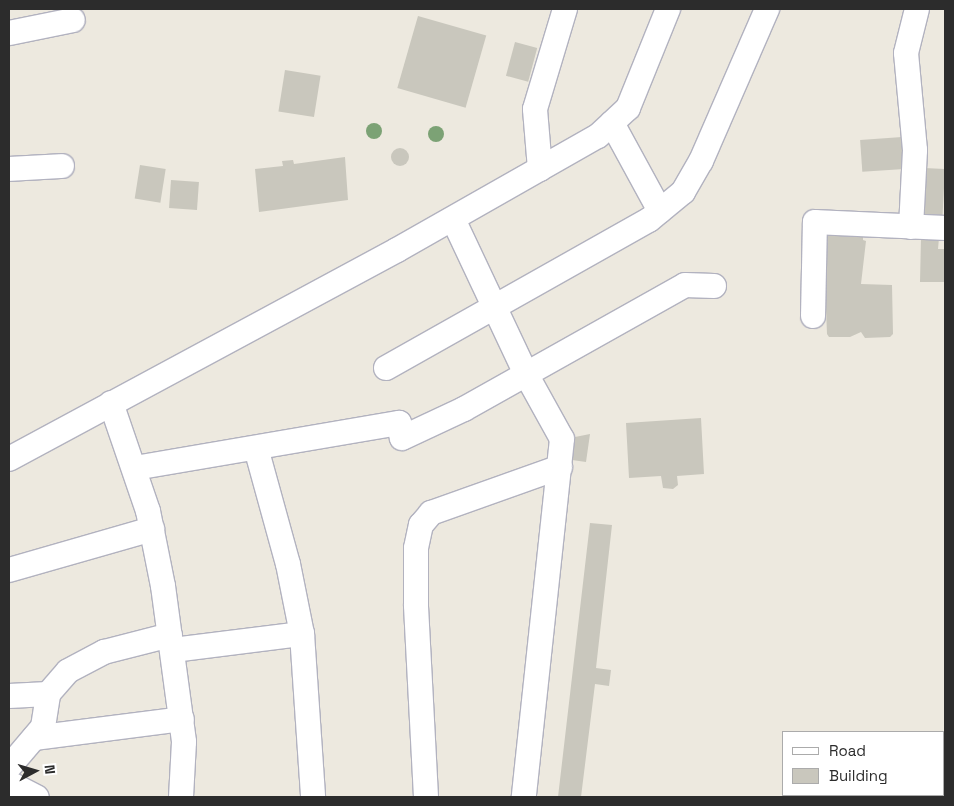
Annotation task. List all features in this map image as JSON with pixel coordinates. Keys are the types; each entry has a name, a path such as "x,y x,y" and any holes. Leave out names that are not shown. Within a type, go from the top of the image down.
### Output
{"street":[{"path":"540,169 535,109 565,9"},
{"path":"9,459 453,219 598,136 628,108 668,9"},
{"path":"386,368 649,220 683,192 700,161 767,9"},
{"path":"911,227 916,150 906,53 918,9"},
{"path":"9,34 73,20"},
{"path":"612,123 660,211"},
{"path":"9,169 62,166"},
{"path":"453,219 526,374 562,439 524,797"},
{"path":"813,316 815,222 945,228"},
{"path":"135,468 399,423 402,438 464,409 684,285 714,286"},
{"path":"110,403 135,468 152,529 172,643 182,719 184,742 181,797"},
{"path":"256,448 288,564 302,634 313,797"},
{"path":"426,797 416,606 416,548 421,525 431,514 560,467"},
{"path":"9,570 152,529"},
{"path":"9,767 43,727 48,694 68,671 104,652 172,643 302,634"},
{"path":"9,696 48,694"},
{"path":"34,738 182,719"},
{"path":"9,783 37,797"}],"building":[{"path":"418,16 486,36 466,108 397,88"},
{"path":"515,42 537,48 528,82 506,76"},
{"path":"285,70 321,76 314,117 278,111"},
{"path":"902,137 904,169 862,172 860,140"},
{"path":"400,148 406,151 409,157 406,163 400,166 394,163 391,157 394,151"},
{"path":"345,157 348,200 259,212 255,169 283,166 282,161 293,160 294,164"},
{"path":"140,165 166,169 160,203 135,199"},
{"path":"924,168 945,169 943,215 922,214"},
{"path":"171,180 199,182 197,210 169,208"},
{"path":"823,232 863,234 863,240 866,241 861,284 892,285 893,334 890,337 865,338 861,332 850,337 829,337 827,334"},
{"path":"921,238 939,238 938,249 945,249 945,282 920,282"},
{"path":"701,418 704,474 677,476 678,485 673,489 663,488 661,476 629,478 626,423"},
{"path":"590,434 586,462 572,460 575,437"},
{"path":"590,523 612,525 596,668 611,670 609,686 595,684 581,797 558,797"}]}
